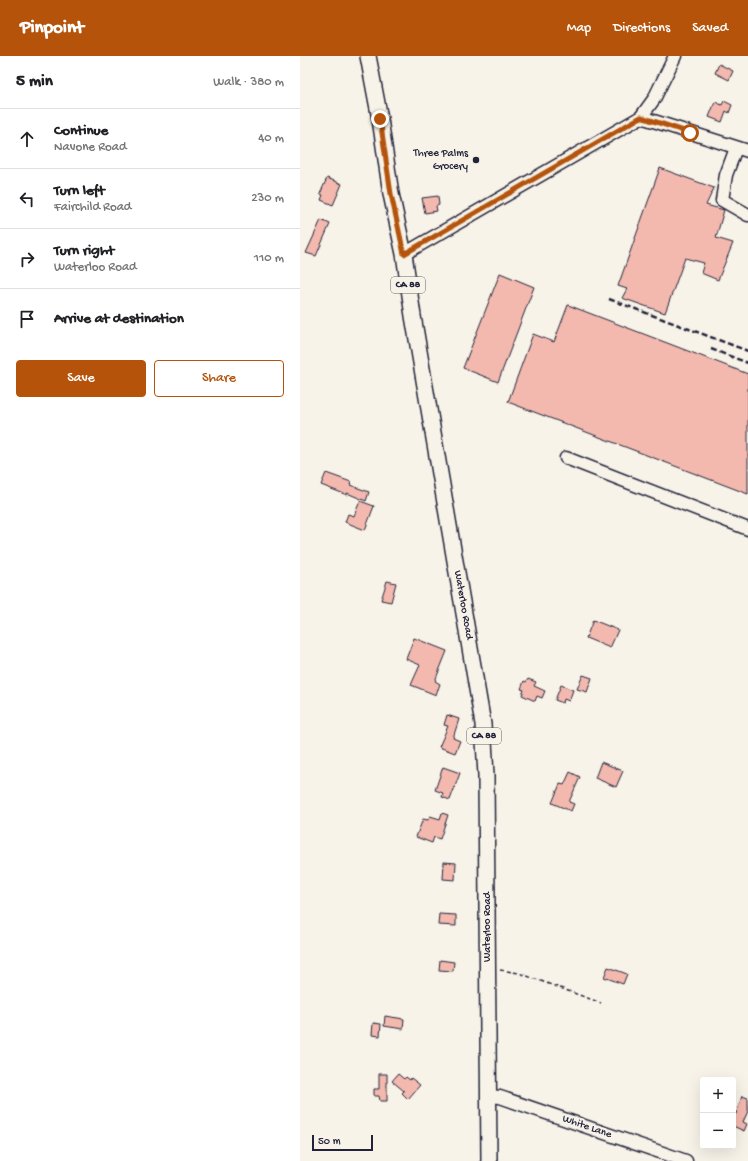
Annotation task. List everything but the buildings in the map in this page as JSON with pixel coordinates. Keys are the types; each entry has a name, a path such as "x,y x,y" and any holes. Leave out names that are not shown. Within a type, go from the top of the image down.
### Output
{"main road":[{"name":"Waterloo Road","path":"368,56 380,119 391,194 404,254 413,316 483,724 486,775 489,1161"}],"street":[{"path":"404,254 641,117 654,99 674,56"},
{"path":"641,117 742,150 726,175 722,200 748,215"},
{"path":"566,458 748,529"},
{"name":"White Lane","path":"489,1096 500,1097 686,1161"}],"path":[{"path":"488,969 519,973 601,1004"}],"railway":[{"path":"609,299 748,351"},
{"path":"711,349 748,363"}],"place":[{"name":"Three Palms Grocery","path":"476,160"}],"route":[{"path":"380,119 391,194 404,254 590,148 641,117 690,133"}]}
